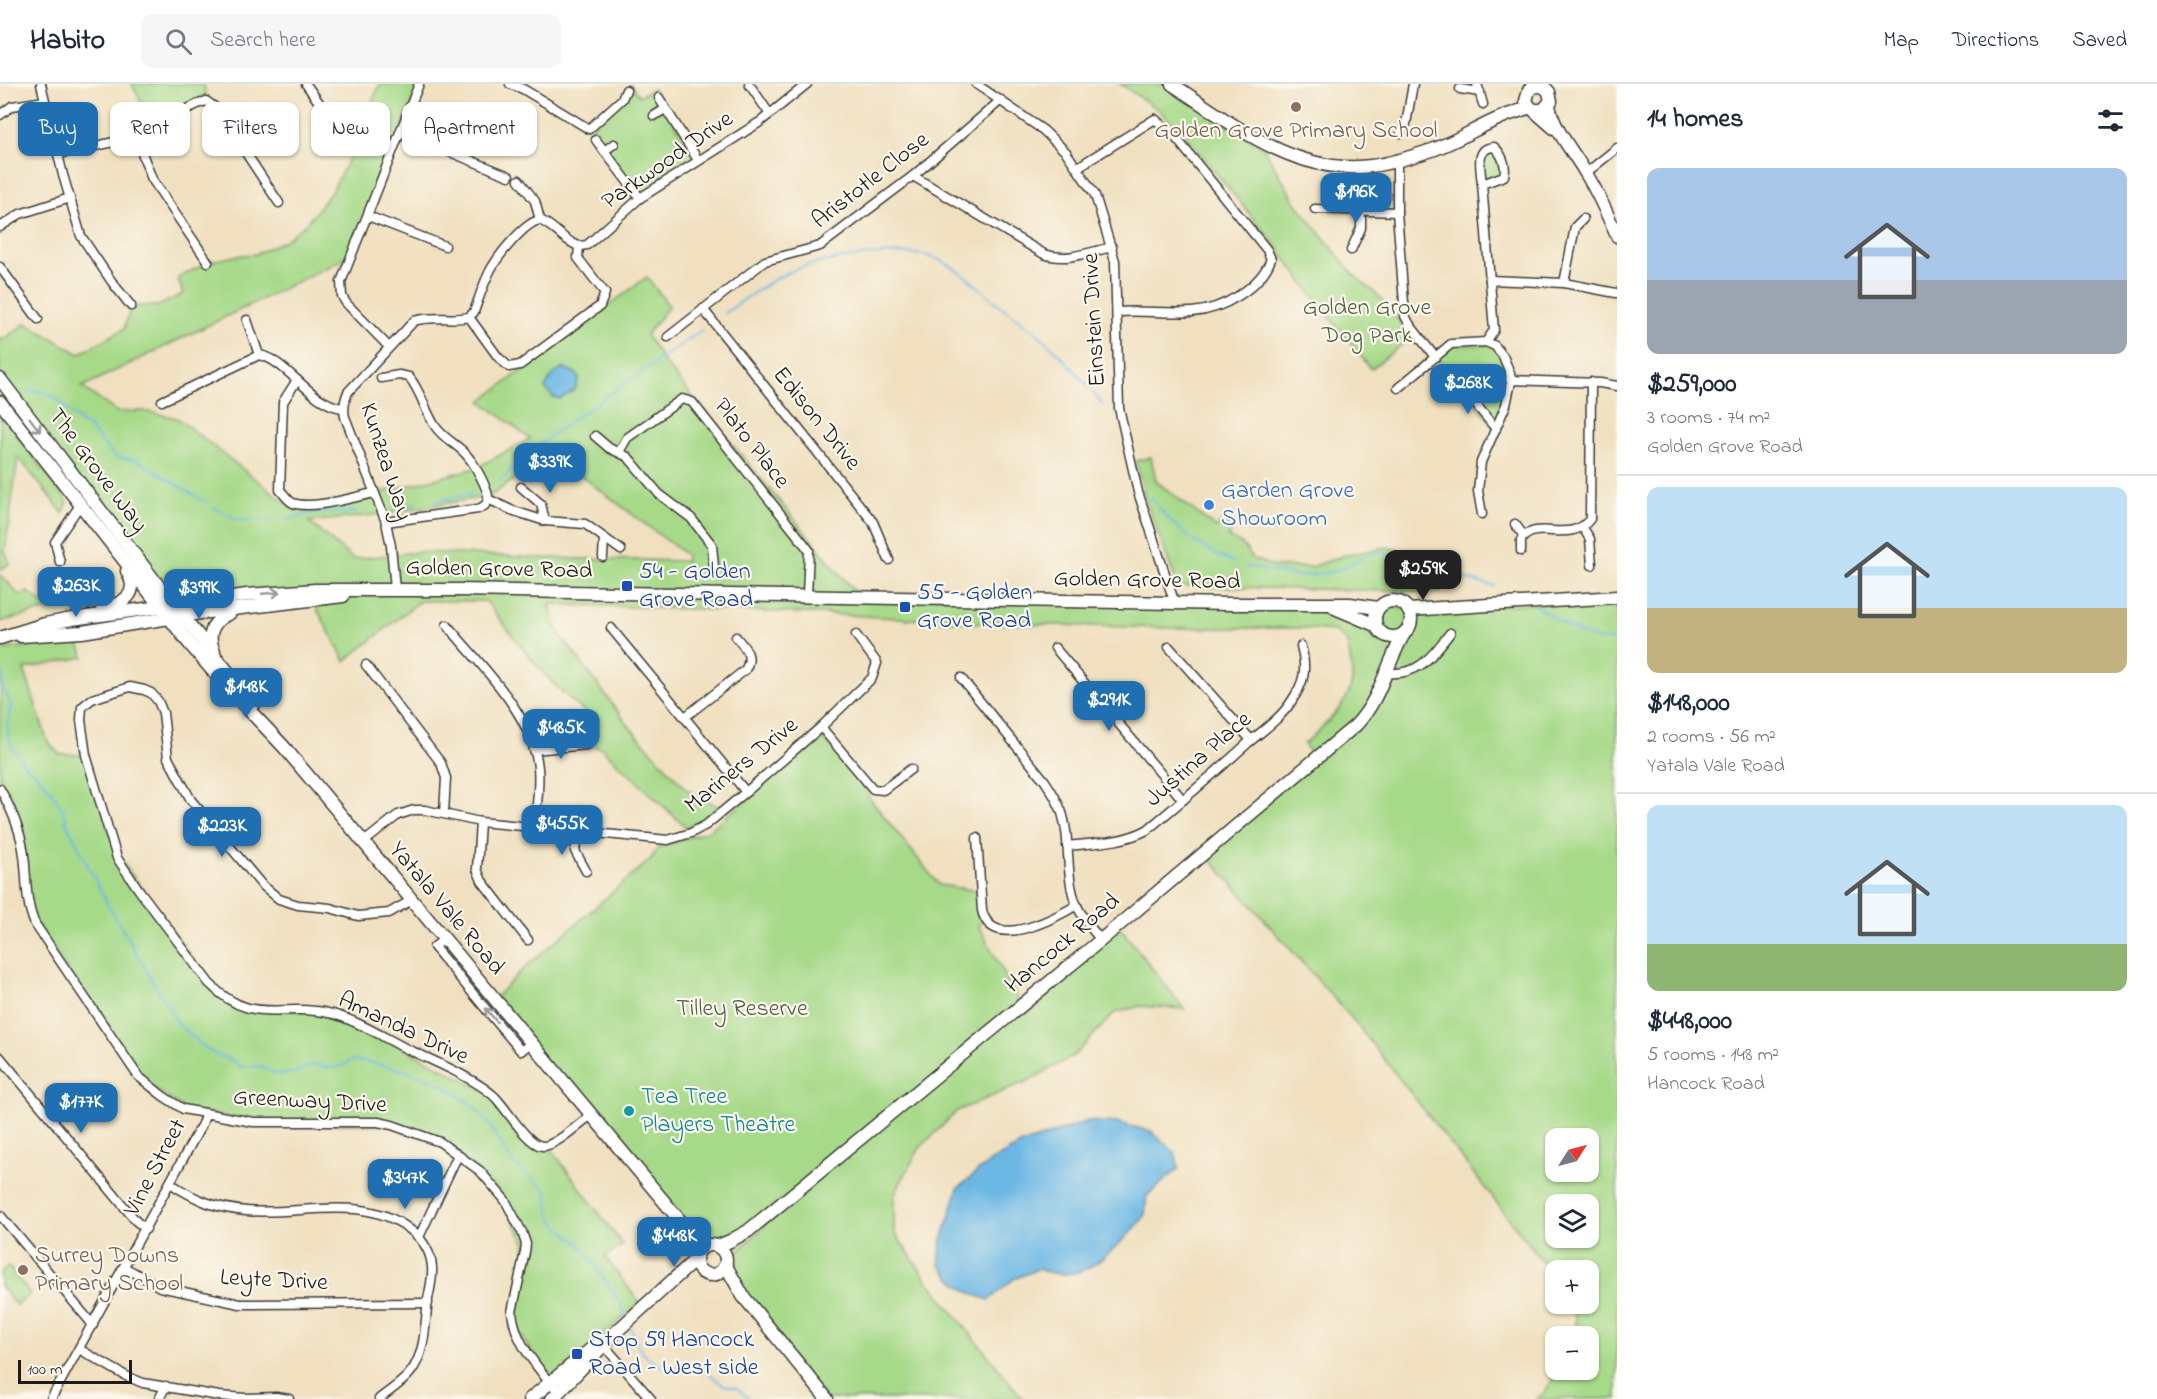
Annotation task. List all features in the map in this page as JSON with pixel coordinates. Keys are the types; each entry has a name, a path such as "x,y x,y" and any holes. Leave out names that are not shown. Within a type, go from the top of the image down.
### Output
{"main road":[{"path":"1172,84 1244,132 1291,155 1339,166 1373,166 1430,151 1500,117 1532,94 1549,92 1550,111 1564,139"},
{"path":"1181,84 1250,129 1282,146 1322,158 1391,160"},
{"path":"1532,94 1543,110 1549,105"},
{"path":"1532,94 1586,172 1617,236"},
{"name":"The Grove Way","path":"0,379 172,612"},
{"name":"The Grove Way","path":"0,402 97,526 172,612"},
{"path":"72,619 121,602 127,598 133,588 131,578 97,526"},
{"name":"Golden Grove Road","path":"2,637 45,624 72,619 243,609 392,590"},
{"name":"Golden Grove Road","path":"2,637 50,636 149,622 172,612 247,596 290,592 392,590 807,595 1350,604 1378,609"},
{"path":"1408,610 1615,596"},
{"path":"1408,629 1408,610 1400,602 1382,604 1375,614 1375,625 1384,635 1395,637 1408,629 1422,617 1452,608"},
{"name":"Golden Grove Road","path":"1328,605 1375,625"},
{"path":"218,659 210,641 212,629 220,618 243,609"},
{"path":"172,612 218,659 276,733 284,747"},
{"name":"Yatala Vale Road","path":"172,612 203,659 284,747 687,1229 696,1247 697,1257"},
{"path":"149,622 166,626 203,659"},
{"name":"Hancock Road","path":"715,1245 730,1242 748,1231 1101,940 1356,725 1375,702 1394,650 1408,629"},
{"name":"Hancock Road","path":"1384,635 1386,673"},
{"name":"Yatala Vale Road","path":"687,1229 715,1245"},
{"name":"Hancock Road","path":"726,1262 748,1231"},
{"path":"530,1399 656,1297 697,1257 704,1246 715,1245 725,1252 726,1262 743,1296 827,1399"},
{"path":"697,1257 698,1267 743,1296"},
{"path":"656,1297 688,1277 720,1273 726,1262"},
{"path":"555,1396 602,1343"}],"street":[{"path":"0,115 12,106 45,101 41,84"},
{"path":"306,84 319,102"},
{"path":"389,347 346,303 341,282 419,84"},
{"path":"510,84 524,87 589,129 622,99 626,90"},
{"path":"749,84 769,113"},
{"name":"Parkwood Drive","path":"579,246 587,245 639,198 760,122 807,84"},
{"name":"Einstein Drive","path":"976,84 1043,130 1066,152 1095,195 1115,261 1119,408 1138,492 1174,601"},
{"path":"1401,133 1406,124 1413,84"},
{"path":"1461,89 1478,88 1483,104"},
{"path":"659,98 698,160"},
{"name":"Aristotle Close","path":"668,337 765,261 820,246 913,176 1001,100"},
{"path":"190,107 206,101 216,108 279,203"},
{"path":"654,116 665,109"},
{"path":"1078,167 1155,119 1176,138 1267,250 1271,259 1252,287 1222,304 1194,312 1117,312"},
{"path":"401,132 509,176"},
{"path":"596,140 639,198"},
{"path":"604,151 614,144"},
{"path":"1482,184 1504,176 1506,168 1498,150 1494,147 1482,151 1480,157 1482,184 1494,330 1486,342"},
{"path":"1586,172 1617,148"},
{"path":"59,156 81,236 131,306"},
{"path":"143,156 152,179 208,262"},
{"path":"1391,160 1405,316 1435,357"},
{"path":"913,176 1044,254 1055,258 1112,247"},
{"path":"519,180 535,201 540,220"},
{"path":"0,227 20,214 70,198"},
{"path":"1315,209 1397,212"},
{"path":"1351,250 1361,228 1361,211"},
{"path":"368,216 445,246"},
{"path":"1564,283 1575,227 1583,219"},
{"path":"540,220 550,224 563,238 579,246 578,258 605,293 600,306 520,365 509,367 498,357 469,317 474,312 491,269 523,230 534,221 540,220"},
{"path":"0,267 38,319"},
{"path":"1490,280 1564,283 1617,293"},
{"name":"Edison Drive","path":"704,309 873,522 889,560"},
{"name":"Kunzea Way","path":"392,590 391,546 386,522 343,408 348,392 414,321 424,318 469,317"},
{"path":"247,320 260,355"},
{"path":"1398,388 1451,344 1486,342 1494,346 1503,356 1510,373 1510,380 1506,405 1481,462 1478,491 1482,514"},
{"path":"162,401 260,355 273,360 328,404 343,408"},
{"path":"381,378 404,375 412,381 442,435 470,458 486,489 488,499 484,506 478,509 386,522"},
{"path":"297,380 283,402 279,490 291,502 301,505 374,494"},
{"path":"1510,380 1617,386"},
{"path":"1595,383 1617,381"},
{"path":"1521,551 1521,540 1524,536 1548,530 1571,531 1583,528 1590,519 1595,383"},
{"path":"1460,385 1496,429"},
{"name":"Plato Place","path":"619,452 627,438 675,403 682,399 692,402 808,547 810,553 807,595"},
{"path":"595,436 609,448 628,457 659,494 693,520 712,545 714,567"},
{"path":"521,487 541,504 545,521"},
{"path":"488,499 511,510 545,521 585,524 621,550"},
{"path":"60,562 55,542 80,505"},
{"path":"1515,524 1524,536"},
{"path":"1583,528 1590,538 1592,565"},
{"path":"603,557 604,538"},
{"path":"45,543 55,542"},
{"path":"447,625 509,700 524,726 538,766 535,828"},
{"path":"611,628 746,792"},
{"path":"1386,673 1401,675 1413,670 1438,648 1450,633"},
{"name":"Mariners Drive","path":"364,843 392,820 406,812 425,810 480,822 668,840 691,833 706,825 746,792 821,727 872,678 877,663 856,635"},
{"path":"685,717 745,670 749,663 749,655 736,637"},
{"name":"Justina Place","path":"1067,846 1126,839 1137,835 1147,830 1183,800 1291,703 1304,675 1305,664 1301,646"},
{"path":"1169,647 1251,740"},
{"path":"1055,648 1183,800"},
{"path":"366,665 441,763 446,778 444,813"},
{"path":"961,678 1045,781 1061,810 1077,905 1101,940"},
{"name":"Amanda Drive","path":"412,900 389,913 368,916 348,915 330,908 298,905 279,899 261,884 187,793 165,749 163,713 158,701 144,690 130,687 92,699 82,706 80,713 86,755 117,858 209,983 223,996 239,1006 259,1011 308,1010 335,1015 420,1055 490,1093 529,1138 538,1145 543,1146 557,1141 591,1115"},
{"path":"821,727 873,789 883,790 911,769"},
{"path":"534,750 586,745"},
{"name":"Greenway Drive","path":"0,789 22,842 28,903 35,924 138,1076 183,1109 253,1122 378,1122 392,1125 440,1142 480,1171 493,1185 512,1211 526,1244 512,1312 513,1322 518,1338 549,1383 555,1396"},
{"path":"480,822 477,869 482,881 528,940"},
{"path":"578,832 575,851 586,871"},
{"path":"977,838 982,910 984,920 988,923 1005,930 1025,929 1045,922 1077,905"},
{"path":"0,1056 136,1221 146,1229"},
{"name":"Vine Street","path":"51,1399 171,1183 206,1113"},
{"path":"419,1237 458,1155"},
{"path":"171,1183 194,1198 226,1208 248,1211 351,1208 383,1215 404,1224 419,1237 429,1252 432,1269 421,1355 410,1374 379,1399"},
{"path":"0,1215 93,1325"},
{"name":"Leyte Drive","path":"124,1267 160,1287 240,1304 428,1303"},
{"path":"602,1343 651,1399"},
{"path":"79,1349 143,1383 219,1396 289,1399"},
{"path":"159,1399 166,1386"}],"green space":[{"path":"132,84 203,84 205,88 206,101 190,109 190,102 141,102"},
{"path":"380,84 419,84 412,102 402,102 402,127 352,255 82,387 117,412 144,411 177,418 294,509 392,490 476,468 530,439 481,401 647,277 669,306 646,335 664,362 858,596 1418,608 1617,601 1617,1399 1536,1399 1545,1392 1553,1380 1599,1380 1599,1326 1575,1326 1574,1314 1599,1314 1599,1260 1545,1260 1545,1264 1355,1022 1205,853 1315,759 1304,744 1340,707 1350,689 1352,680 1347,642 1335,631 1301,628 1169,628 979,623 830,614 550,604 554,622 562,637 628,725 686,789 719,807 703,820 686,827 601,748 586,745 582,729 585,712 544,674 486,601 420,601 345,661 312,600 377,591 199,602 187,593 164,591 0,379 0,337 3,340 26,323 79,354 124,329 131,306 158,306 183,294 178,278 208,262 256,254 285,240 306,224 332,191 350,156 390,156 390,102 372,102","holes":["551,453 686,555 686,561 542,558 418,552 353,559 309,522 383,514 490,496"]},
{"name":"Golden Grove Dog Park","path":"1120,84 1165,84 1263,147 1296,203 1353,274 1381,298 1411,337 1371,369 1275,245 1184,134 1160,111"},
{"path":"631,85 639,96 653,89 698,160 640,198 589,129 622,99"},
{"path":"1498,150 1504,176 1482,184 1482,151"},
{"path":"1451,344 1495,346 1510,373 1496,429 1447,368 1435,357"},
{"path":"0,413 68,502 63,513 18,457 5,552 10,563 0,570"},
{"path":"1151,457 1156,481 1216,528 1223,521 1233,529 1228,537 1243,545 1253,559 1274,567 1312,567 1342,556 1387,547 1443,562 1440,592 1178,586 1146,501 1136,461"},
{"path":"0,574 19,595 28,592 45,605 104,595 107,600 34,613 0,622"},
{"path":"77,639 84,657 24,669 47,740 59,754 86,755 116,853 216,990 248,1009 320,1012 381,1036 490,1093 529,1138 551,1149 623,1245 605,1257 640,1303 549,1382 513,1322 526,1244 493,1185 437,1136 392,1125 253,1122 183,1109 138,1076 31,916 22,841 0,789 0,650"},
{"name":"Tilley Reserve","path":"815,738 823,739 849,768 871,800 939,885 980,891 984,920 979,926 1021,1005 1118,925 1184,1009 1140,1006 1114,1013 1076,1054 1032,1079 957,1111 919,1149 894,1195 894,1232 927,1280 1023,1399 826,1399 735,1290 726,1263 801,1189 718,1246 687,1229 494,999 520,972 650,860 659,847 708,831 750,797"},
{"path":"8,1266 30,1294 16,1305 0,1286 0,1273"}],"water":[{"path":"563,368 576,373 579,378 575,390 560,399 553,397 545,388 552,376"},
{"path":"1089,1121 1118,1123 1151,1131 1175,1153 1179,1168 1147,1196 1145,1214 1140,1223 1107,1255 1076,1272 1052,1273 1038,1269 1014,1279 989,1300 960,1286 939,1264 941,1243 958,1188 988,1163 1022,1144"}],"waterway":[{"path":"724,314 777,278 816,264 836,259 879,254 918,254 932,257 960,272 1037,334 1066,362 1103,405"},
{"path":"500,481 520,461 558,430 702,330"},
{"path":"25,391 41,391 57,399 81,423 88,426 115,457 137,460 207,503"},
{"path":"435,501 473,494"},
{"path":"1150,496 1186,535 1208,550 1233,562"},
{"path":"400,508 416,503"},
{"path":"214,508 239,520 274,520"},
{"path":"286,520 311,513 357,512"},
{"path":"1245,566 1298,576 1328,573 1369,554 1380,552 1446,574 1494,586"},
{"path":"1536,606 1584,635 1617,640"},
{"path":"0,669 4,677 4,690 11,705 7,724 10,743 24,765 49,788 63,810 67,824 109,907 178,1024 210,1052 235,1062 241,1067 261,1066 275,1074 296,1073 307,1066 316,1065 329,1068 343,1066 352,1060 390,1067 427,1078 461,1097 489,1124 512,1161 546,1189 550,1214 558,1226 581,1245 620,1302 626,1316"},
{"path":"630,1326 636,1343 643,1353 667,1370 682,1365 704,1369 723,1385 737,1388 749,1399"}],"place":[{"name":"Golden Grove Primary School","path":"1296,107"},
{"name":"Garden Grove Showroom","path":"1209,505"},
{"name":"54 - Golden Grove Road","path":"627,586"},
{"name":"55 - Golden Grove Road","path":"905,607"},
{"name":"Tea Tree Players Theatre","path":"629,1111"},
{"name":"Surrey Downs Primary School","path":"23,1270"},
{"name":"Stop 59 Hancock Road - West side","path":"577,1354"}]}
